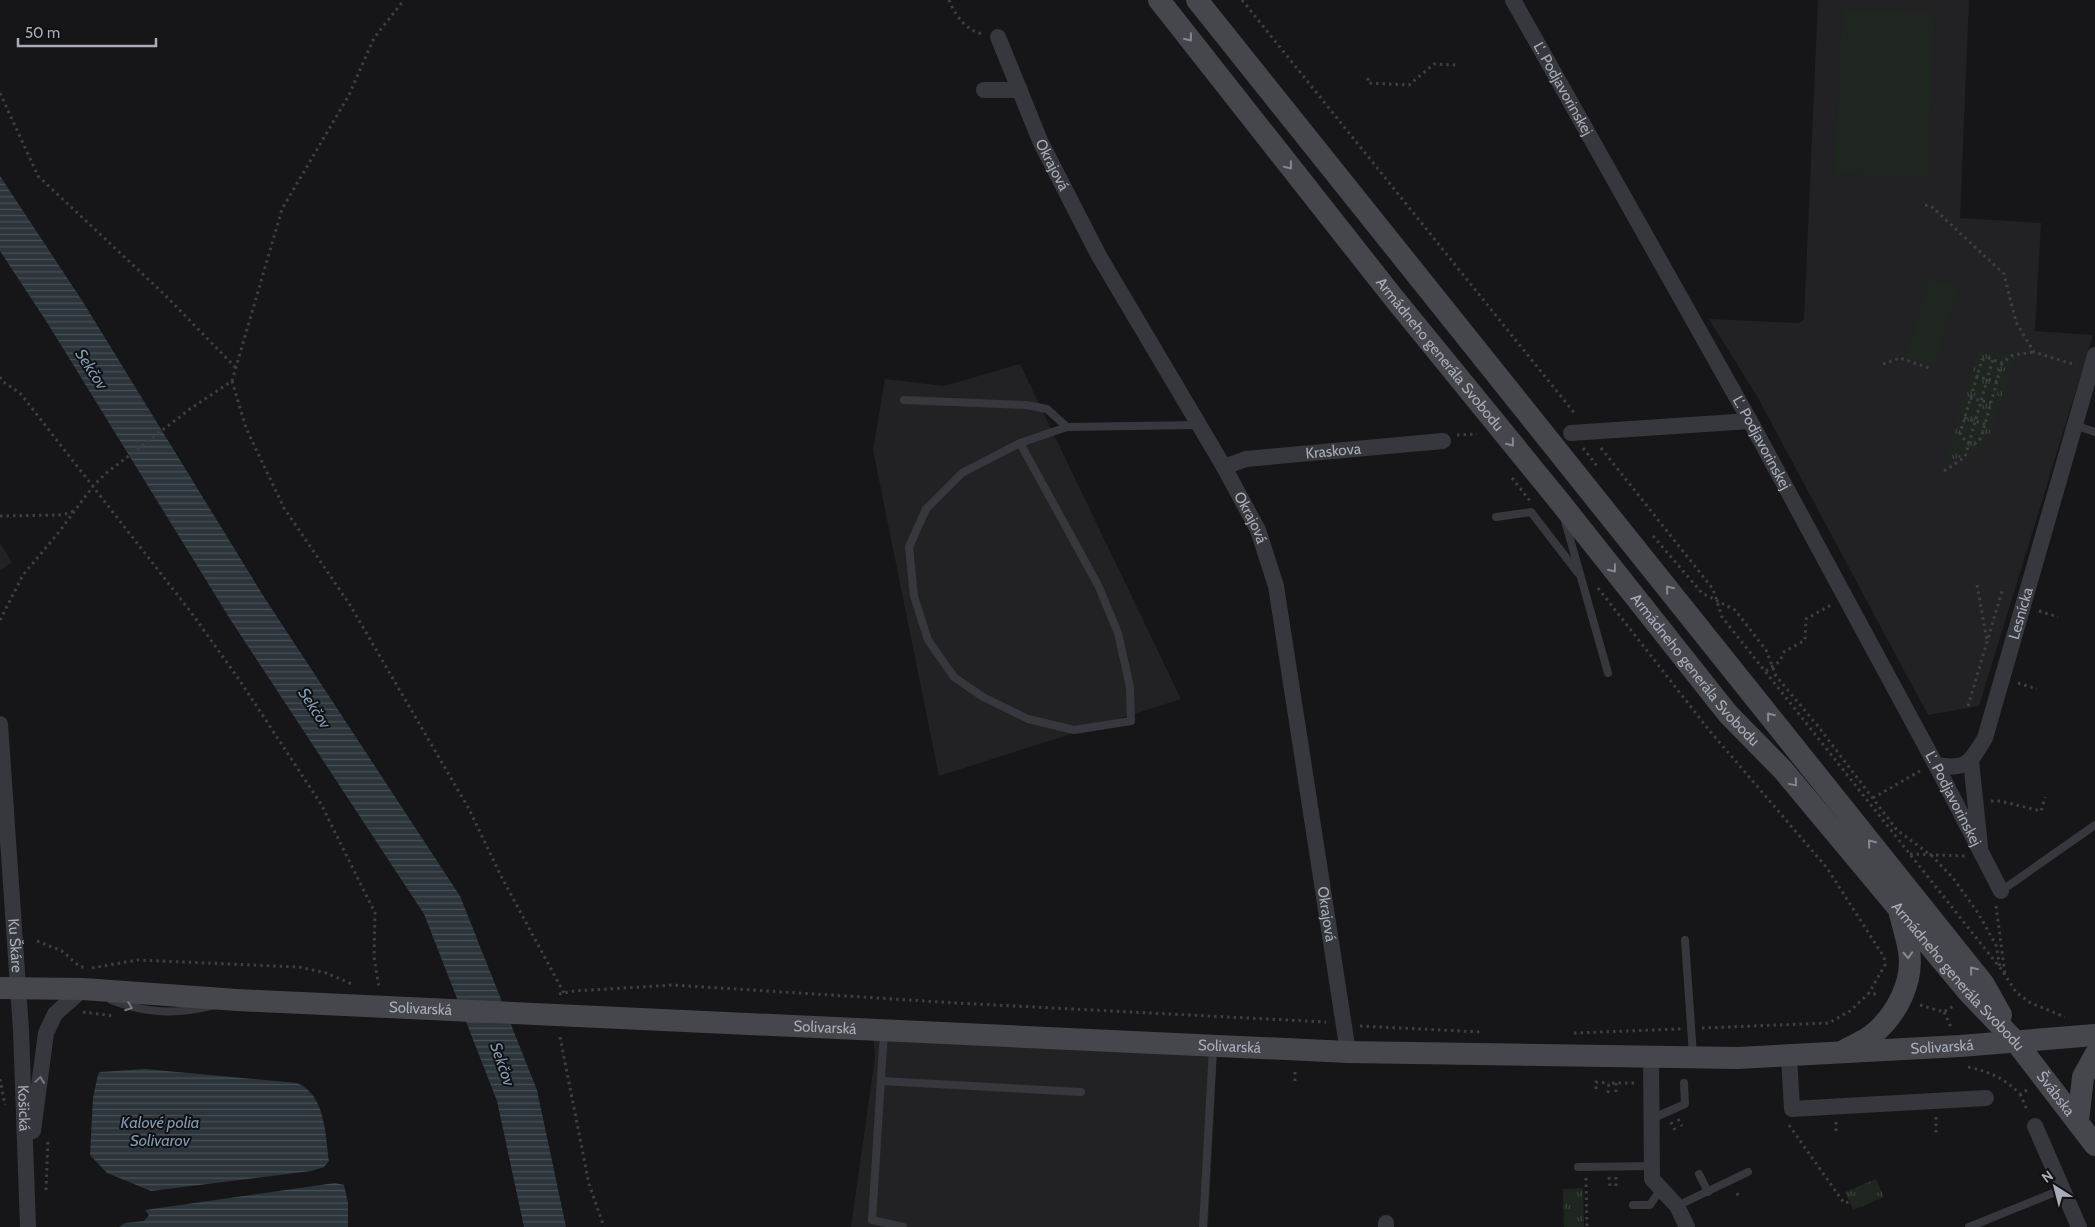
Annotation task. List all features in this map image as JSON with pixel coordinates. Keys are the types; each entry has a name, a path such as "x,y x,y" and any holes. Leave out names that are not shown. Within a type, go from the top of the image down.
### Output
{"street":[{"name":"Armádneho generála Svobodu","path":"1158,0 1393,297 1560,502 1728,714 1783,770 1898,908 1976,988"},
{"name":"Armádneho generála Svobodu","path":"1197,0 1414,274 1536,423 2016,1042"},
{"name":"Ľ. Podjavorinskej","path":"1513,0 1750,421 1936,765 1981,856 2001,891"},
{"name":"Okrajová","path":"998,37 1041,143 1099,256 1224,467 1258,530 1276,586 1348,1052"},
{"path":"984,90 1020,90"},
{"name":"Lesnícka","path":"1971,761 1985,738 2093,362"},
{"path":"1571,433 1750,421"},
{"name":"Kraskova","path":"1224,467 1246,459 1443,440"},
{"name":"Ku Škáre","path":"0,724 16,939 8,988"},
{"path":"1936,765 1956,768 1971,761 1981,856"},
{"path":"0,823 4,771"},
{"path":"1839,1053 1871,1036 1891,1017 1900,999 1908,976 1909,952 1898,908"},
{"name":"Solivarská","path":"8,988 83,989 237,1000 410,1008 549,1004 884,1030 1348,1052 1694,1058 1789,1056 1960,1046 2095,1035"},
{"name":"Košická","path":"8,988 21,1030 28,1227"},
{"path":"26,1180 46,1033 55,1014 83,989"},
{"name":"Švábska","path":"2016,1042 2046,1078 2095,1145"},
{"path":"2078,1121 2083,1077 2095,1055"},
{"path":"1789,1056 1792,1109 1986,1098"},
{"path":"1651,1057 1652,1179 1677,1206 1683,1226"},
{"path":"2035,1126 2079,1227"}],"lane":[{"path":"904,400 1026,405 1047,409 1067,427"},
{"path":"1020,443 1098,585 1118,633 1130,687 1132,721 1074,730 1028,719 983,697 954,677 928,640 914,596 909,547 926,510 962,473 1020,443 1067,427 1198,425"},
{"path":"2074,425 2095,432"},
{"path":"1560,502 1608,673"},
{"path":"1496,518 1531,512 1582,578"},
{"path":"2001,891 2095,825"},
{"path":"1685,940 1694,1058"},
{"path":"884,1030 872,1220 904,1227"},
{"path":"1203,1227 1213,1046"},
{"path":"881,1081 1080,1092"},
{"path":"1651,1119 1685,1104 1684,1083"},
{"path":"1578,1167 1652,1166"},
{"path":"1677,1206 1748,1172"},
{"path":"1699,1174 1708,1192"},
{"path":"1633,1205 1650,1204 1661,1189"},
{"path":"1969,1227 2063,1189"}],"path":[{"path":"404,0 374,38 349,95 282,209 232,382 246,428 284,508 350,605 469,809 501,876 564,993"},
{"path":"949,0 954,12 973,32 998,37"},
{"path":"1242,0 1713,589 1722,618 1910,854 2005,975 2016,992 2029,1002 2066,1017"},
{"path":"1368,78 1368,83 1409,85 1434,64 1456,65"},
{"path":"0,93 38,176 165,295 236,368"},
{"path":"1925,205 1931,206 2004,274 2016,322 2034,352"},
{"path":"2002,363 1993,359 1982,360 1960,437 1968,442 1979,441 1998,382 2002,363 2013,354 2034,352 2093,362"},
{"path":"1883,364 1900,358 1928,368"},
{"path":"1944,471 1965,456 1993,359"},
{"path":"1976,376 1998,382"},
{"path":"0,377 2,381 20,393 238,678 321,804 375,913 374,957 380,992 374,991"},
{"path":"0,620 23,575 93,486 105,474 190,409 232,382"},
{"path":"1970,398 1991,404"},
{"path":"1964,418 1985,424"},
{"path":"1476,432 1481,439"},
{"path":"1571,433 1601,471"},
{"path":"1508,472 1531,502"},
{"path":"0,516 62,515 74,511"},
{"path":"1648,531 1702,593 1735,610 1766,650 1776,676 1817,724 1897,830 1932,856 1953,878 1978,913 1996,945 2000,969"},
{"path":"1569,1034 1829,1023 1850,1011 1869,993 1885,965 1884,957 1827,868 1709,730 1577,561"},
{"path":"1977,585 1987,642"},
{"path":"1968,706 2003,588"},
{"path":"1766,671 1780,661 1784,652 1805,640 1806,620 1832,606 1828,599"},
{"path":"2034,609 2058,617"},
{"path":"2012,681 2037,689"},
{"path":"1985,800 2000,801 2041,811 2045,797"},
{"path":"1910,854 1981,856"},
{"path":"2001,891 1994,896 2005,975"},
{"path":"37,941 62,951 80,967 93,968 137,960 299,967 326,973 360,987"},
{"path":"1944,1012 2000,969"},
{"path":"549,1004 564,993 673,985 976,1004 1305,1020 1345,1025 1482,1032"},
{"path":"1869,993 1900,999 1944,1012 1967,1066 1993,1073 2008,1082 2020,1094 2046,1078"},
{"path":"78,1013 120,1017"},
{"path":"560,1037 589,1184 604,1227"},
{"path":"1295,1065 1295,1081"},
{"path":"1596,1089 1596,1082 1636,1083"},
{"path":"1608,1093 1609,1083"},
{"path":"1616,1083 1616,1092"},
{"path":"1785,1119 1844,1203 1849,1202"},
{"path":"1671,1121 1675,1130"},
{"path":"1586,1174 1587,1227"},
{"path":"1737,1193 1740,1198"}],"shaded area":[{"path":"1818,0 1969,0 1960,218 2041,223 2035,331 2093,335 1979,706 1928,715 1758,398 1709,319 1799,323 1804,319"},
{"path":"1020,364 1181,699 939,776 873,450 885,379 944,386"},
{"path":"0,543 12,562 0,571"},
{"path":"872,1022 1217,1054 1208,1227 851,1227 875,1057"}],"green space":[{"path":"1842,9 1935,14 1927,178 1835,174"},
{"path":"1930,278 1958,287 1934,366 1905,357"},
{"path":"1979,349 2014,358 1987,442 1970,455 1946,461"},
{"path":"1876,1179 1884,1197 1853,1210 1845,1192"},
{"path":"1583,1188 1584,1227 1564,1227 1563,1189"}],"water":[{"name":"Sekčov","path":"0,176 83,302 264,597 460,896 537,1090 566,1227 524,1227 497,1101 424,914 230,619 48,324 0,251"},
{"name":"Kalové polia Solivarov","path":"145,1069 297,1083 307,1089 319,1106 325,1128 329,1161 324,1167 311,1171 151,1191 107,1173 90,1155 93,1098 98,1074 100,1072"},
{"path":"335,1183 344,1185 348,1203 348,1227 119,1227 125,1223 144,1221 149,1215 145,1210"}]}
